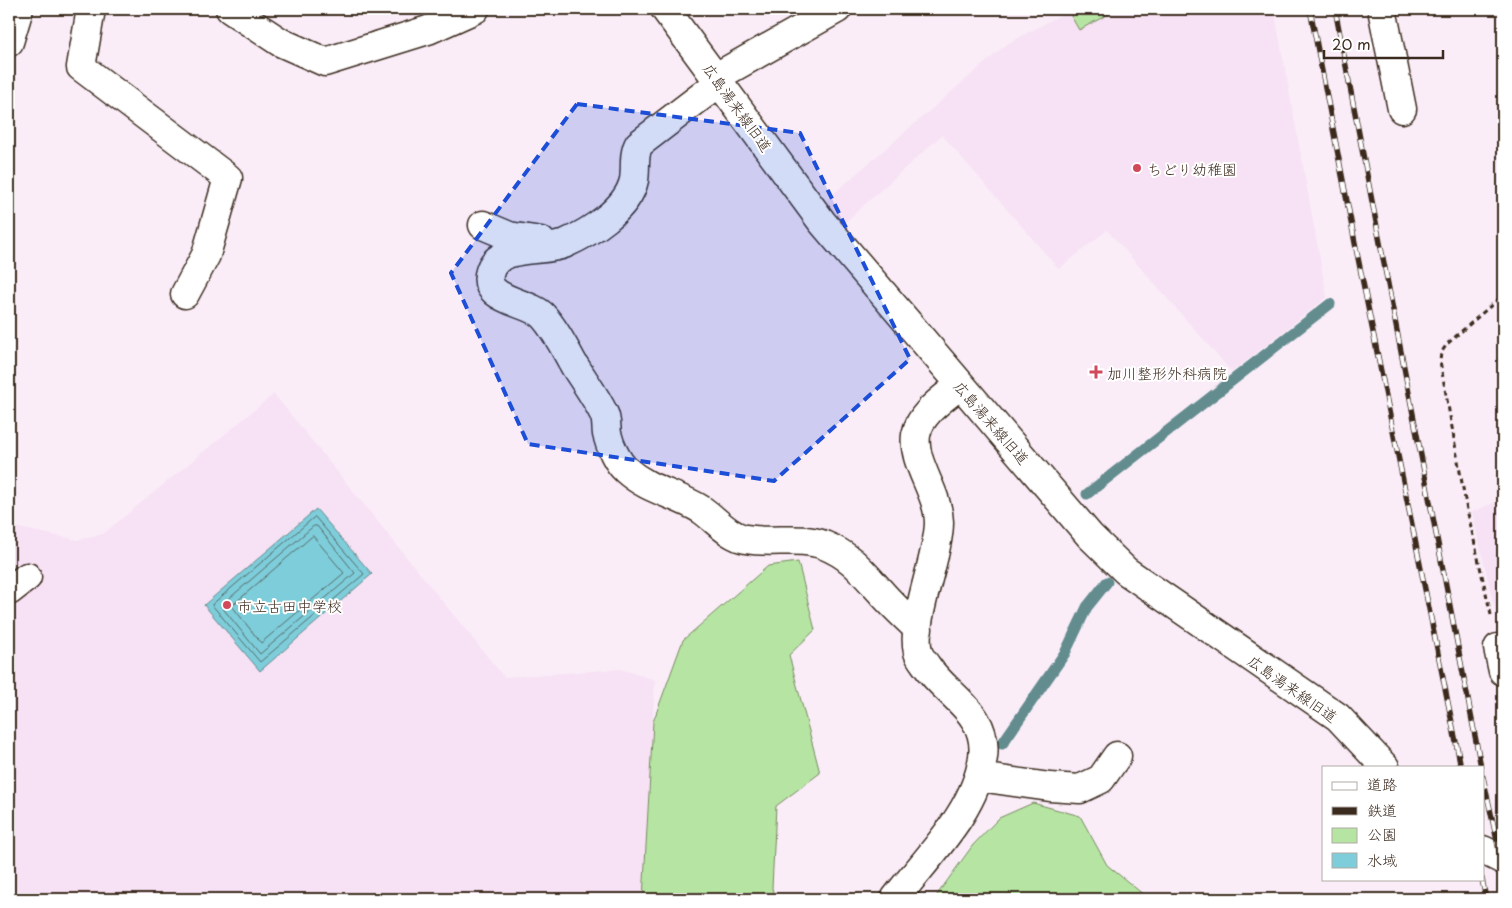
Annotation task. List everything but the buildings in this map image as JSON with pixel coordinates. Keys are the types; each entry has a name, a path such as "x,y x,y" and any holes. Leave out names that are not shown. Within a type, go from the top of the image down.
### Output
{"street":[{"path":"9,42 19,9"},
{"path":"91,9 81,67 228,178 206,255 185,294"},
{"path":"230,9 280,42 325,62 428,30 475,9"},
{"name":"広島湯来線旧道","path":"666,9 822,222 1090,536 1126,571 1338,718 1384,766"},
{"path":"837,9 718,80 639,144 631,190 604,220 571,241 549,248 520,251 500,258 490,269 489,280 494,292 522,304 545,318 605,416 610,441 618,460 625,469 647,486 689,502 740,538 808,542 822,544 836,551 867,574 880,591 918,629"},
{"path":"1382,9 1402,109"},
{"path":"483,225 509,236 543,241 549,248"},
{"path":"895,899 968,805 979,778 983,755 982,736 976,718 962,701 935,679 918,652 918,629 939,524 934,491 920,463 916,447 916,434 930,410 960,385"},
{"path":"979,778 1080,789 1101,779 1118,756"},
{"path":"1484,850 1503,860"}],"path":[{"path":"1501,659 1466,505 1440,361 1441,353 1447,344 1503,295"}],"highlighted area":[{"path":"577,104 800,133 910,359 774,481 528,444 451,273"}],"shaded area":[{"name":"ちどり幼稚園","path":"1118,9 1274,9 1327,297 1232,372 1107,230 1059,269 942,135 842,225 825,201 1007,44 1068,11 1079,30"},
{"name":"市立古田中学校","path":"274,394 504,677 621,669 655,680 643,899 9,899 9,526 78,540 103,534"},
{"path":"1503,499 1503,629 1499,627 1472,512"}],"green space":[{"path":"1067,9 1118,9 1079,30"},
{"path":"798,562 815,630 789,655 820,773 776,806 772,888 775,899 643,899 653,722 683,640 768,566"},
{"path":"1033,803 1080,816 1107,865 1149,899 934,899 973,845 999,818"}],"water":[{"path":"316,509 372,574 260,671 204,605"}],"waterway":[{"path":"1087,494 1330,304"},
{"path":"1002,744 1065,653 1087,607 1107,582"}],"railway":[{"path":"1310,9 1356,248 1461,766"},
{"path":"1335,9 1481,766"},
{"path":"1484,782 1503,868"},
{"path":"1482,880 1486,899"}],"place":[{"name":"ちどり幼稚園","path":"1137,168"},
{"name":"加川整形外科病院","path":"1096,372"},
{"name":"市立古田中学校","path":"227,605"}]}
